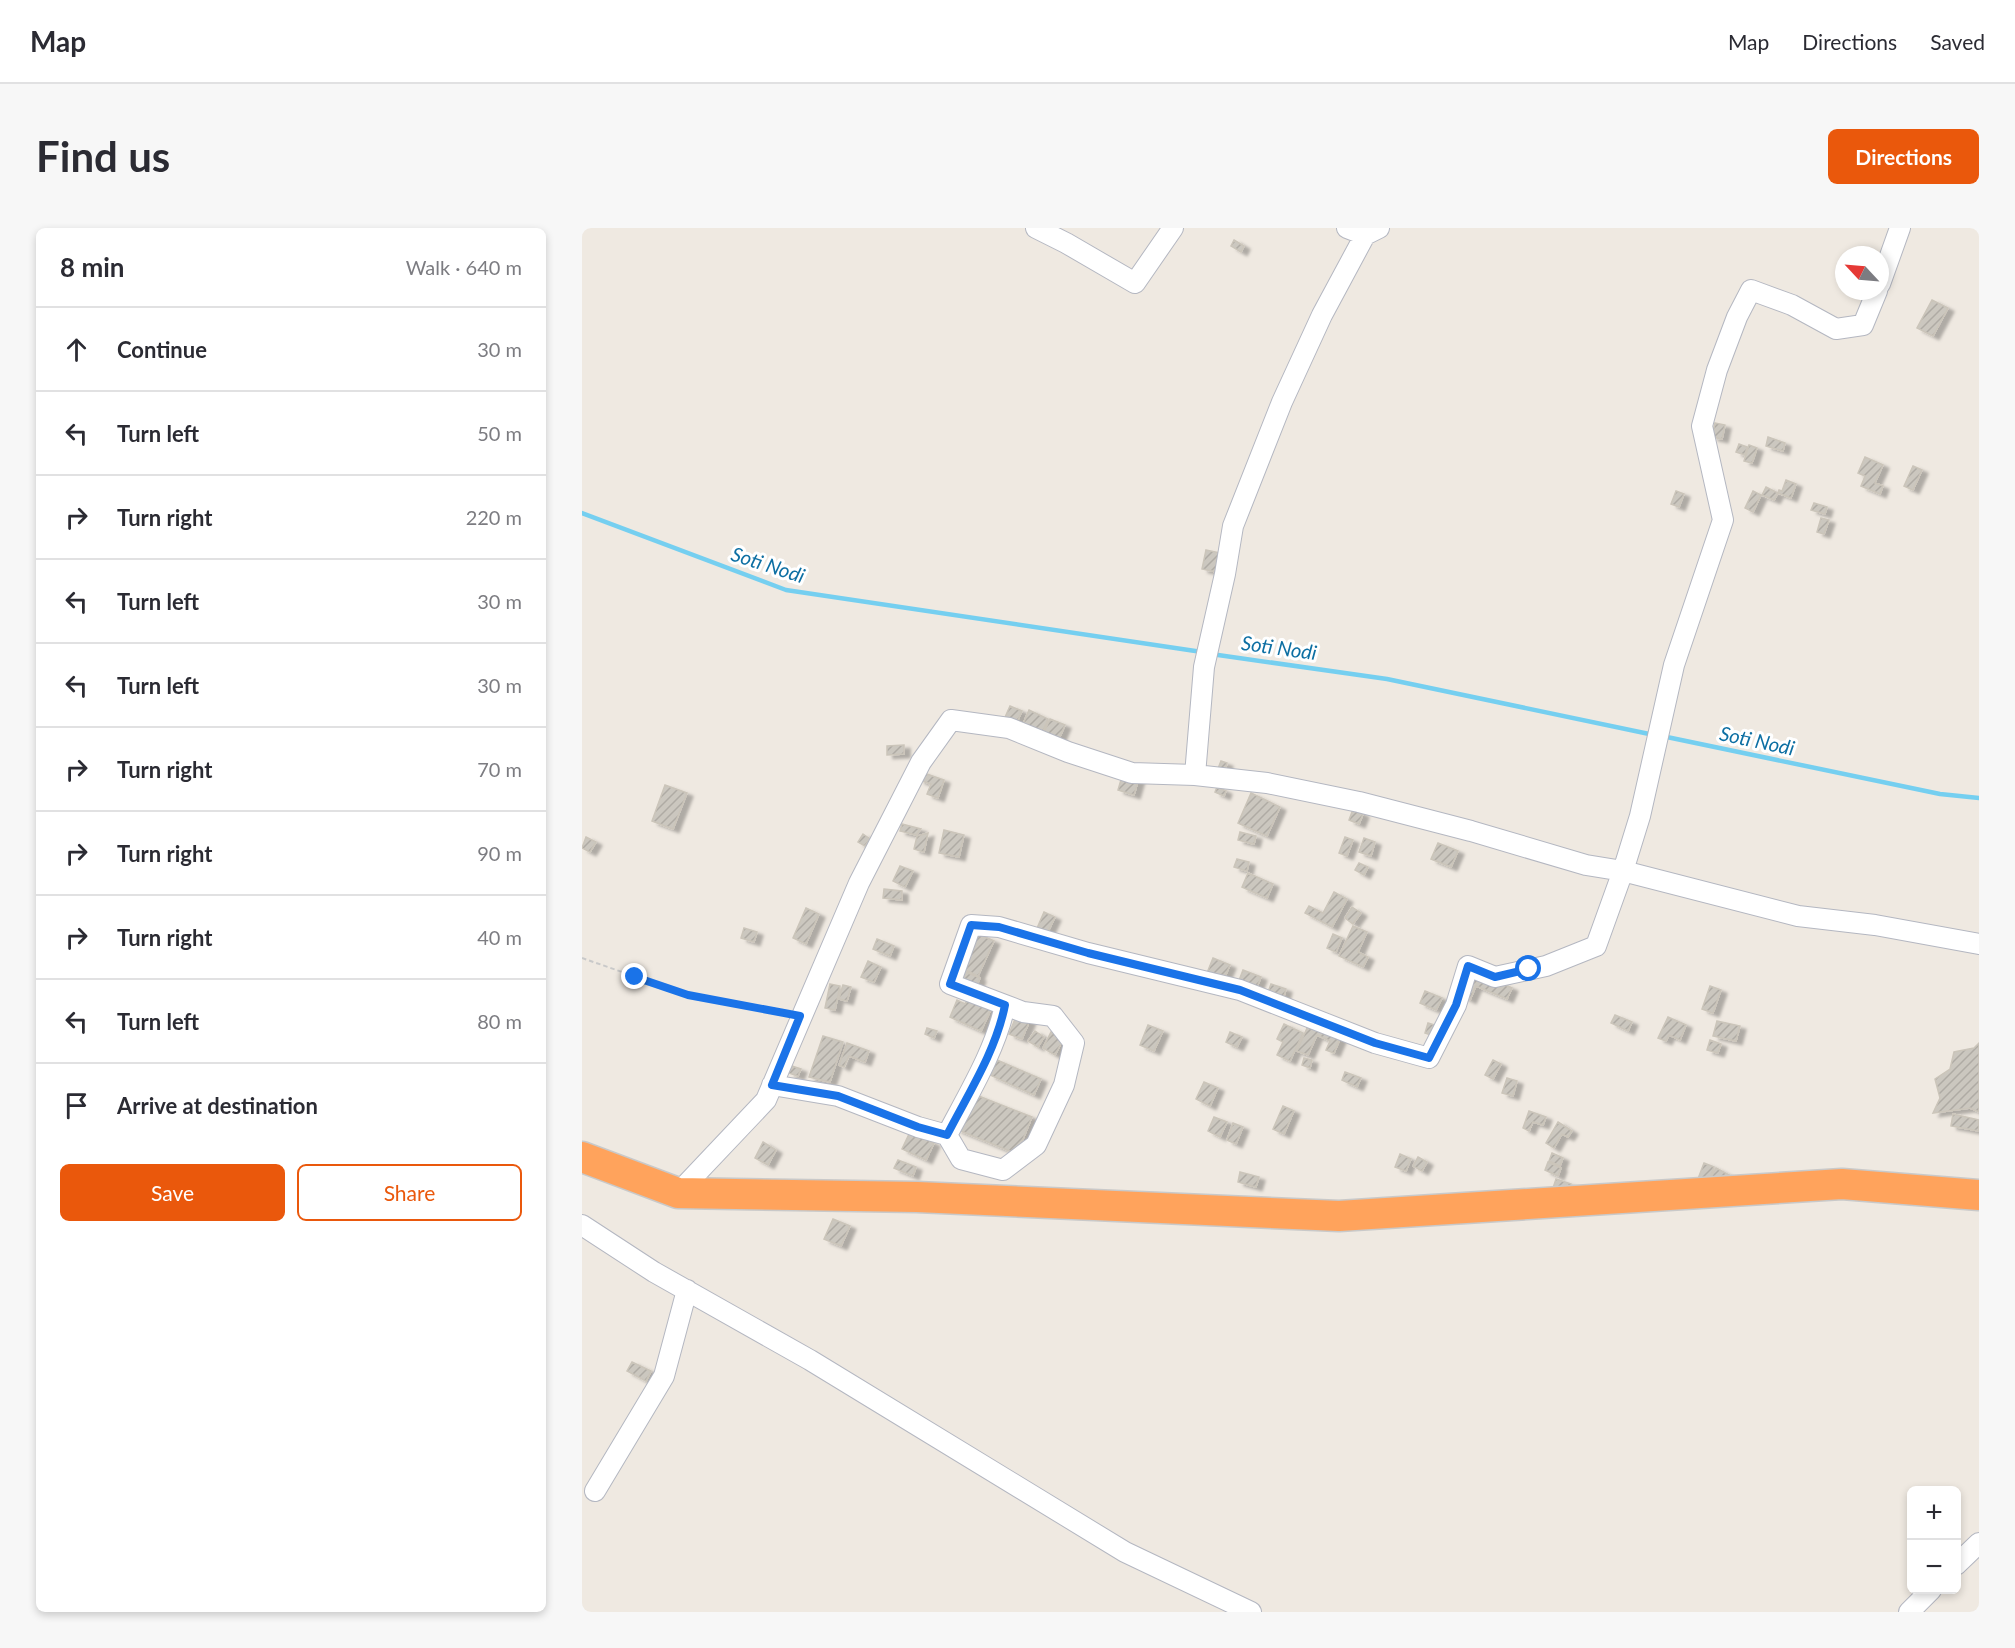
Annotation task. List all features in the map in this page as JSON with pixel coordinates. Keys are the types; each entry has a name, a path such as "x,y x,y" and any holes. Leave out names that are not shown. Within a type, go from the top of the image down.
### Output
{"highway":[{"path":"582,1157 678,1193 917,1197 1339,1216 1842,1184 1979,1195"}],"street":[{"path":"1036,228 1135,283 1173,228"},
{"path":"1889,259 1900,228"},
{"path":"1196,775 1204,667 1225,574 1233,526 1282,402 1364,230"},
{"path":"772,1085 838,1096 918,1127 947,1135 961,1159 1003,1170 1036,1145 1064,1085 1074,1043 1053,1016 1023,1011 950,984 971,925 999,927 1088,953 1240,990 1375,1043 1429,1058 1456,1005 1468,966 1495,977 1546,966 1596,946 1640,816 1674,665 1723,520 1702,426 1717,370 1737,316 1751,290 1792,305 1836,329 1863,325 1873,300"},
{"path":"678,1193 765,1100 859,883 921,762 951,720 1009,728 1068,752 1132,773 1196,775 1267,783 1359,802 1471,831 1586,865 1623,871 1798,916 1875,925 1979,944"},
{"path":"947,1135 985,1060 1002,1021 1005,1005"},
{"path":"582,1225 687,1290 810,1360 1125,1552 1251,1612"},
{"path":"595,1491 664,1376 687,1290"},
{"path":"1961,1560 1979,1543"},
{"path":"1909,1612 1927,1594"}],"path":[{"path":"582,958 688,995 800,1016"}],"building":[{"path":"1234,240 1244,246 1241,252 1231,246"},
{"path":"1932,300 1948,308 1933,336 1917,328"},
{"path":"1715,423 1725,425 1722,439 1712,437"},
{"path":"1768,437 1785,443 1783,451 1766,446"},
{"path":"1739,444 1747,447 1745,455 1736,452"},
{"path":"1749,445 1757,448 1752,463 1744,461"},
{"path":"1865,457 1883,465 1875,483 1883,486 1880,494 1861,486 1865,476 1858,473"},
{"path":"1913,466 1922,470 1913,490 1904,486"},
{"path":"1786,480 1796,484 1791,498 1778,493 1779,490 1782,491"},
{"path":"1766,487 1778,493 1774,500 1762,495"},
{"path":"1676,491 1684,494 1679,507 1671,504"},
{"path":"1753,491 1761,495 1753,512 1745,508"},
{"path":"1814,503 1827,507 1825,514 1811,510"},
{"path":"1821,518 1829,520 1824,534 1817,532"},
{"path":"1206,550 1225,554 1221,573 1202,569"},
{"path":"1010,706 1022,711 1014,729 1002,724"},
{"path":"1029,710 1048,719 1042,733 1023,724"},
{"path":"1050,719 1065,725 1057,744 1042,737"},
{"path":"904,745 904,754 887,755 887,746"},
{"path":"1221,761 1227,763 1224,774 1217,771"},
{"path":"921,772 944,780 938,798 927,794 931,784 919,780"},
{"path":"1123,773 1139,778 1134,795 1118,790"},
{"path":"665,785 687,793 673,829 652,821"},
{"path":"1217,787 1226,791 1224,796 1215,792"},
{"path":"1251,793 1280,807 1267,836 1238,823"},
{"path":"1353,809 1363,814 1359,824 1349,820"},
{"path":"902,824 921,829 916,835 900,831"},
{"path":"944,830 964,835 959,857 939,853"},
{"path":"1240,832 1256,836 1254,844 1238,840"},
{"path":"928,833 924,852 914,849 917,836"},
{"path":"863,834 870,839 865,846 858,842"},
{"path":"586,837 596,842 590,852 582,848"},
{"path":"1345,837 1353,840 1347,856 1339,853"},
{"path":"1364,838 1375,842 1371,856 1359,852"},
{"path":"1438,843 1458,851 1451,867 1431,859"},
{"path":"1237,859 1249,862 1247,871 1234,867"},
{"path":"1359,863 1368,867 1364,875 1355,870"},
{"path":"900,866 913,871 905,887 893,881"},
{"path":"1248,873 1273,884 1267,898 1242,887"},
{"path":"884,889 902,891 902,900 883,898"},
{"path":"1334,892 1347,899 1332,927 1305,913 1309,906 1323,913"},
{"path":"1352,907 1361,913 1353,924 1345,918"},
{"path":"806,908 819,914 806,944 793,938"},
{"path":"1044,912 1055,917 1045,938 1035,933"},
{"path":"1353,926 1367,932 1358,952 1368,957 1363,967 1339,956"},
{"path":"744,928 757,932 754,942 741,938"},
{"path":"976,933 994,941 978,976 961,968"},
{"path":"1333,934 1342,938 1336,952 1327,948"},
{"path":"877,939 894,946 890,956 873,949"},
{"path":"1213,958 1230,965 1224,979 1207,973"},
{"path":"868,961 881,967 874,982 861,977"},
{"path":"961,970 980,978 975,990 956,981"},
{"path":"1243,970 1261,977 1256,990 1238,983"},
{"path":"1473,971 1512,988 1507,999 1476,986 1470,1000 1462,996"},
{"path":"830,984 840,986 835,1010 825,1008"},
{"path":"1271,984 1286,989 1283,1000 1267,995"},
{"path":"843,985 851,987 847,1001 839,999"},
{"path":"1710,986 1721,990 1713,1013 1702,1009"},
{"path":"1425,991 1442,998 1436,1010 1420,1003"},
{"path":"970,994 993,1005 981,1031 950,1017 957,1000 965,1004"},
{"path":"1017,1014 1030,1020 1022,1039 1009,1034"},
{"path":"1615,1015 1632,1022 1628,1031 1611,1023"},
{"path":"1668,1017 1686,1025 1680,1040 1669,1035 1666,1041 1658,1038"},
{"path":"1311,1019 1343,1032 1334,1053 1326,1050 1330,1041 1317,1035 1308,1055 1297,1051"},
{"path":"1717,1021 1740,1026 1736,1041 1713,1036"},
{"path":"1428,1023 1441,1027 1437,1037 1425,1033"},
{"path":"1284,1024 1303,1033 1290,1061 1277,1055 1283,1042 1277,1039"},
{"path":"1148,1025 1163,1031 1154,1051 1140,1045"},
{"path":"927,1028 937,1031 934,1038 925,1034"},
{"path":"1035,1031 1044,1037 1038,1047 1028,1041"},
{"path":"1051,1032 1064,1038 1055,1055 1043,1048"},
{"path":"1230,1032 1242,1037 1237,1047 1226,1042"},
{"path":"823,1036 843,1042 830,1082 809,1077"},
{"path":"1710,1040 1721,1044 1718,1053 1707,1050"},
{"path":"847,1043 869,1051 865,1062 849,1056 844,1067 839,1065"},
{"path":"1979,1043 1979,1112 1970,1108 1933,1113 1940,1098 1935,1079 1950,1069 1954,1052 1974,1048"},
{"path":"1304,1058 1312,1060 1310,1068 1302,1065"},
{"path":"997,1060 1041,1079 1034,1095 990,1075"},
{"path":"1493,1060 1501,1064 1493,1079 1485,1075"},
{"path":"792,1066 801,1069 798,1076 789,1073"},
{"path":"1345,1072 1361,1078 1357,1087 1342,1080"},
{"path":"1507,1078 1517,1081 1513,1096 1502,1093"},
{"path":"1204,1082 1218,1088 1210,1106 1196,1099"},
{"path":"971,1093 1032,1117 1017,1154 956,1129"},
{"path":"1283,1106 1294,1111 1284,1134 1273,1129"},
{"path":"1529,1111 1546,1117 1543,1125 1533,1122 1529,1131 1523,1128"},
{"path":"1953,1114 1979,1120 1979,1131 1951,1126"},
{"path":"1214,1117 1227,1122 1220,1137 1208,1131"},
{"path":"1558,1122 1572,1131 1568,1137 1562,1134 1554,1148 1546,1143"},
{"path":"1233,1123 1243,1127 1236,1144 1227,1140"},
{"path":"910,1132 934,1143 926,1160 902,1149"},
{"path":"763,1142 776,1150 768,1165 755,1158"},
{"path":"1552,1153 1563,1158 1560,1166 1549,1161"},
{"path":"1400,1154 1411,1159 1406,1171 1395,1167"},
{"path":"1418,1157 1427,1162 1422,1171 1413,1166"},
{"path":"898,1160 916,1167 913,1176 894,1168"},
{"path":"1548,1162 1561,1168 1558,1176 1545,1170"},
{"path":"1704,1163 1714,1167 1706,1188 1696,1184"},
{"path":"1716,1168 1733,1177 1709,1181"},
{"path":"1240,1172 1259,1177 1256,1187 1238,1182"},
{"path":"1556,1179 1571,1184 1568,1193 1553,1188"},
{"path":"833,1219 850,1226 841,1246 824,1239"},
{"path":"632,1362 651,1371 646,1381 627,1371"}],"waterway":[{"name":"Soti Nodi","path":"582,513 786,590 1202,652"},
{"name":"Soti Nodi","path":"1211,654 1387,679 1654,735"},
{"name":"Soti Nodi","path":"1662,736 1940,794 1979,798"}],"route":[{"path":"635,977 688,995 800,1016 772,1085 838,1096 918,1127 947,1135 1002,1021 1005,1005 950,984 971,925 999,927 1088,953 1240,990 1375,1043 1429,1058 1456,1005 1468,966 1495,977 1529,969"}]}
